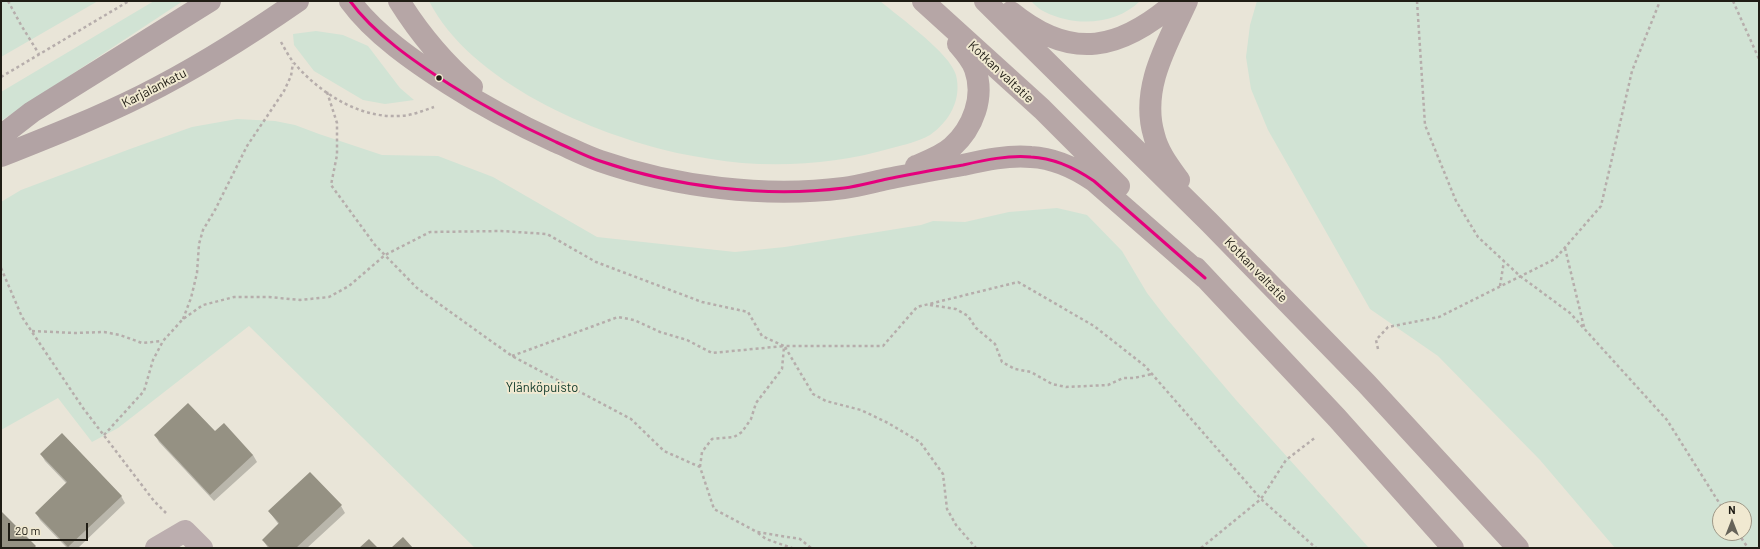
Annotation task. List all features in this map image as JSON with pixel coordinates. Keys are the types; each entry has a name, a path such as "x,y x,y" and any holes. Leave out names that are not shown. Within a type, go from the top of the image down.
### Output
{"highway":[{"path":"350,1 377,30 405,53 432,73 472,99 538,134 598,160 642,174 715,186 765,190 844,188 1003,157 1032,157 1054,161 1076,169 1094,181 1206,278"},
{"path":"399,1 438,54 460,76 486,98 538,134"},
{"name":"Kotkan valtatie","path":"985,1 1210,223 1366,383 1518,548"},
{"path":"997,1 1020,20 1042,34 1062,42 1086,45 1107,42 1132,33 1156,19 1177,1"},
{"path":"1187,1 1154,78 1150,97 1150,117 1154,136 1165,160 1210,223"},
{"path":"888,179 934,159 951,148 972,122 978,104 979,87 975,69 966,54 925,3"},
{"name":"Kotkan valtatie","path":"925,3 1042,109 1086,153 1337,418 1454,548"}],"main road":[{"path":"1,136 32,112 210,1"},
{"name":"Karjalankatu","path":"1,156 64,131 143,95 212,57 298,1"}],"street":[{"path":"156,548 185,531 202,548"}],"path":[{"path":"8,1 39,54"},
{"path":"1,77 129,1"},
{"path":"1417,1 1425,125 1456,201 1478,237 1520,276 1570,313 1667,420 1718,501"},
{"path":"1378,349 1376,340 1388,327 1439,317 1555,259 1601,206 1632,71 1660,1"},
{"path":"1733,1 1759,59"},
{"path":"279,38 293,62 317,86 349,105 373,115 398,116 413,114 434,107"},
{"path":"183,319 191,298 197,273 199,244 203,230 215,210 247,146 284,91 291,76 293,62"},
{"path":"327,92 337,123 338,155 331,185 384,255 417,288 512,356 631,419 664,451 700,467"},
{"path":"104,435 144,392 153,360 162,341 183,319 203,305 234,297 269,297 300,300 329,297 349,286 370,270 384,255 430,232 501,232 547,234 596,262 702,302 748,312 762,336 784,346 813,394 826,401 861,410 888,423 920,442 943,474 947,509 956,525 976,548"},
{"path":"1565,248 1584,328"},
{"path":"1500,286 1504,260"},
{"path":"1,268 22,317 83,408 154,502 185,531"},
{"path":"512,356 618,317 634,320 660,332 687,340 712,354 784,346 883,346 917,308 1018,282 1094,326 1145,366 1261,499 1316,548"},
{"path":"927,305 956,309 968,316 976,328 995,344 1002,362 1015,369 1031,372 1052,384 1066,387 1108,385 1123,378 1134,378 1152,374"},
{"path":"32,331 75,333 104,332 120,335 142,343 162,341"},
{"path":"784,346 782,369 756,403 750,419 742,432 734,437 712,439 702,452 700,467 714,509 757,532 766,539 792,548"},
{"path":"1201,548 1261,499 1286,460 1316,437"},
{"path":"757,532 800,539 811,548"}],"green space":[{"path":"1,1 98,1 1,57"},
{"path":"154,1 183,1 1,121 1,92"},
{"path":"429,1 880,1 923,36 952,66 956,75 956,101 949,116 930,135 911,143 855,157 799,164 761,164 726,161 677,153 609,133 572,118 503,80 473,56 448,30"},
{"path":"1031,1 1140,1 1119,15 1095,21 1082,21 1057,17 1041,10"},
{"path":"1257,1 1759,1 1759,548 1615,548 1540,460 1438,356 1370,309 1268,130 1251,89 1246,57 1250,25"},
{"path":"316,31 343,35 368,46 400,88 414,100 385,104 363,100 314,71 294,45 293,34"},
{"name":"Ylänköpuisto","path":"237,119 275,121 295,125 382,155 438,156 493,177 597,237 735,252 785,247 921,225 933,221 965,222 1009,212 1057,208 1087,215 1122,251 1147,293 1167,319 1236,400 1369,548 475,548 249,326 118,428 92,442 58,398 1,430 1,202 21,190 192,127"}],"building":[{"path":"188,403 215,431 224,423 253,455 210,495 154,435"},
{"path":"62,433 122,496 68,547 35,513 67,482 40,454"},
{"path":"310,472 342,505 296,548 270,548 262,540 279,523 268,511"},
{"path":"1,511 36,546 34,548 1,548"},
{"path":"403,537 413,548 391,548"},
{"path":"369,539 378,548 359,548"}],"transit line":[{"path":"350,1 371,25 396,47 449,84 515,122 600,161 659,178 689,184 752,191 783,192 844,188 997,158 1022,157 1048,159 1064,164 1094,181 1205,278"}]}
